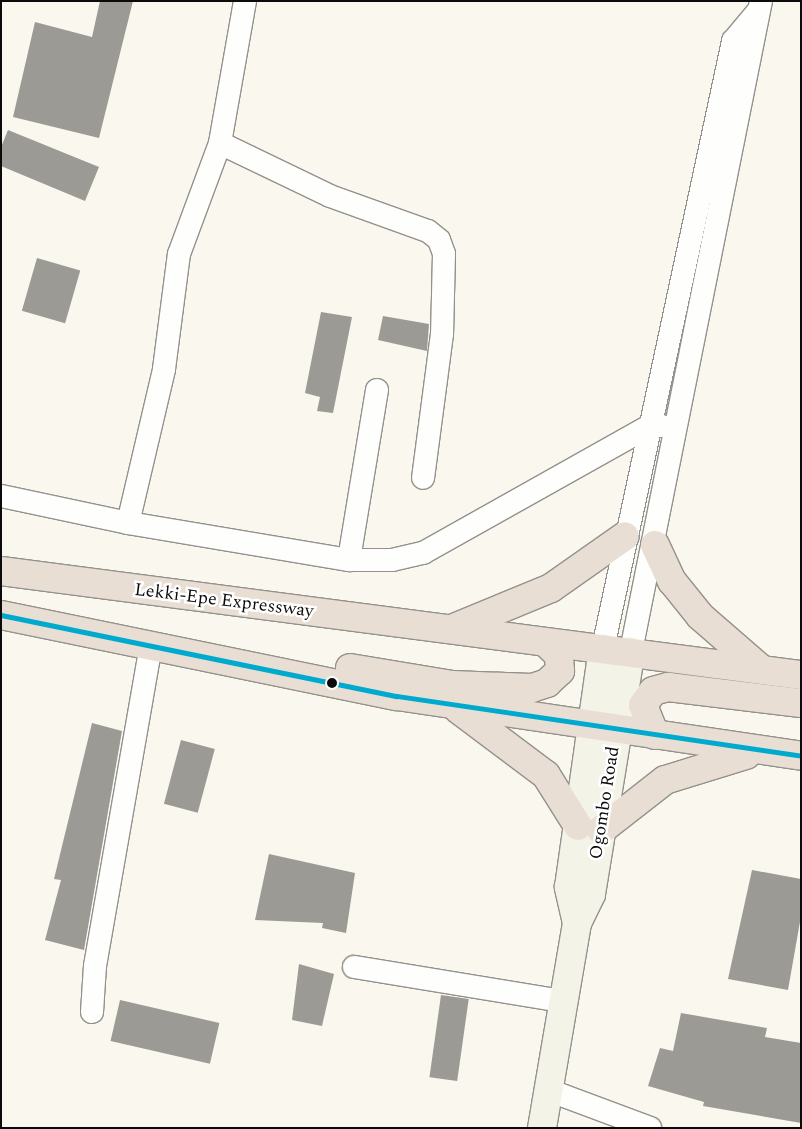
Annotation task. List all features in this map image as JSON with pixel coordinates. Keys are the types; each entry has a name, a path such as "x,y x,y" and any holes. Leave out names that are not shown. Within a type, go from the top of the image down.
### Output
{"highway":[{"path":"447,630 551,588 624,536"},
{"path":"655,545 672,581 700,616 761,670"},
{"name":"Lekki-Epe Expressway","path":"1,572 447,630 631,651 801,675"},
{"path":"1,616 151,644 452,705 604,729 801,756"},
{"path":"224,660 262,656 452,685 509,689 532,688 555,677 560,670 559,655 545,642"},
{"path":"655,735 643,705 653,691 668,687 801,703"},
{"path":"452,705 546,775 590,828 665,780 693,768 760,751"}],"main road":[{"name":"Ogombo Road","path":"542,1128 562,1001 577,923 569,887 590,828 604,729 603,648"},
{"name":"Ogombo Road","path":"604,729 631,651"}],"street":[{"path":"128,523 164,369 179,254 220,143 245,1"},
{"path":"603,648 624,536 653,424 733,41 760,6"},
{"path":"631,651 655,545 676,428 760,6"},
{"path":"220,143 330,196 428,231 439,240 444,254 442,334 423,478"},
{"path":"349,560 377,390"},
{"path":"1,496 128,523 349,560 392,560 423,553 653,424 676,428"},
{"path":"92,1012 95,966 151,644"},
{"path":"354,967 562,1001"},
{"path":"548,1090 650,1128"}],"building":[{"path":"100,1 133,1 99,138 13,117 35,22 92,37"},
{"path":"8,130 99,167 85,201 1,166 1,147"},
{"path":"37,258 80,270 65,323 22,311"},
{"path":"321,312 352,317 333,413 317,411 320,397 305,393"},
{"path":"383,316 429,324 427,351 378,340"},
{"path":"92,723 122,731 84,950 45,940 61,880 54,879"},
{"path":"181,740 215,749 198,813 164,804"},
{"path":"269,854 355,873 346,933 322,928 323,923 255,920"},
{"path":"752,870 801,879 801,916 788,990 728,979"},
{"path":"299,964 334,974 322,1026 292,1020"},
{"path":"441,995 469,999 457,1081 429,1077"},
{"path":"120,1000 219,1023 210,1064 111,1041"},
{"path":"681,1013 767,1028 765,1037 801,1043 801,1123 703,1106 704,1102 648,1086 660,1048 673,1051"}],"transit line":[{"path":"1,615 397,696 801,756"}]}
